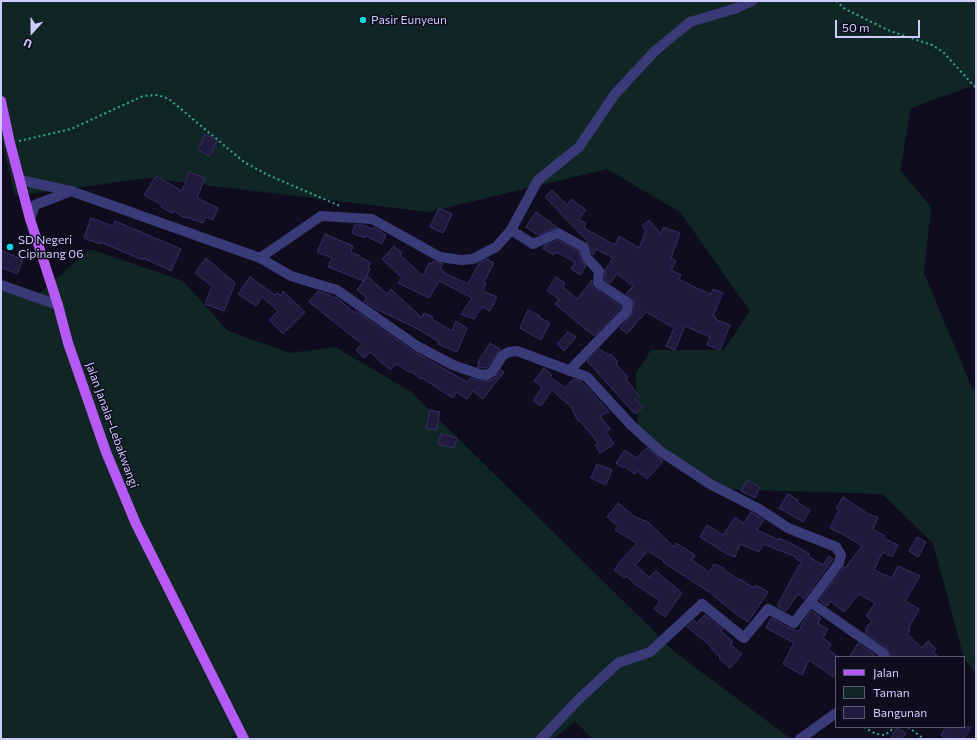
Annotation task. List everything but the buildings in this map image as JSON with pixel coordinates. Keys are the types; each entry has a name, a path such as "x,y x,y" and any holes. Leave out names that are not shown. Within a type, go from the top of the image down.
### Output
{"main road":[{"name":"Jalan Janala–Lebakwangi","path":"1,101 10,143 30,219 58,305 68,343 103,445 136,524 244,739"}],"street":[{"path":"260,258 321,216 372,219 440,257 461,260 473,259 496,247 511,230 538,180 579,147 615,94 655,51 690,22 737,8 752,1"},
{"path":"20,180 72,191 260,258 291,276 337,290 418,346 453,365 486,375 492,372 503,355 509,352 516,352 587,377 631,425 660,451 704,480 759,510 788,528 836,547 841,555 839,562 794,623 768,609 744,638 702,604 650,652 618,663 578,700 541,739"},
{"path":"30,219 35,205 72,191"},
{"path":"511,230 533,244 558,233 583,247 587,258 599,270 598,283 628,303 627,311 569,371"},
{"path":"1,285 58,305"},
{"path":"810,602 882,652 884,656"},
{"path":"800,739 835,714"}],"path":[{"path":"836,1 845,9 890,31 932,45 943,52 976,88"},
{"path":"10,143 71,130 143,96 158,95 169,99 244,162 268,176 344,207"},
{"path":"866,728 876,734 885,736 894,728"},
{"path":"909,728 924,739"}],"green space":[{"path":"1,1 976,1 976,86 974,85 911,108 900,170 931,207 924,273 972,388 976,389 976,674 965,659 965,656 963,656 933,543 882,494 721,489 638,440 636,373 651,350 724,350 750,311 680,212 607,169 428,212 148,178 15,196 1,138"},
{"path":"90,249 183,281 228,331 290,353 335,347 410,391 676,653 791,739 593,739 575,721 554,739 236,739 234,735 229,739 1,739 1,279 39,294"}],"place":[{"name":"Pasir Eunyeun","path":"363,20"},
{"name":"SD Negeri Cipinang 06","path":"10,247"}]}
